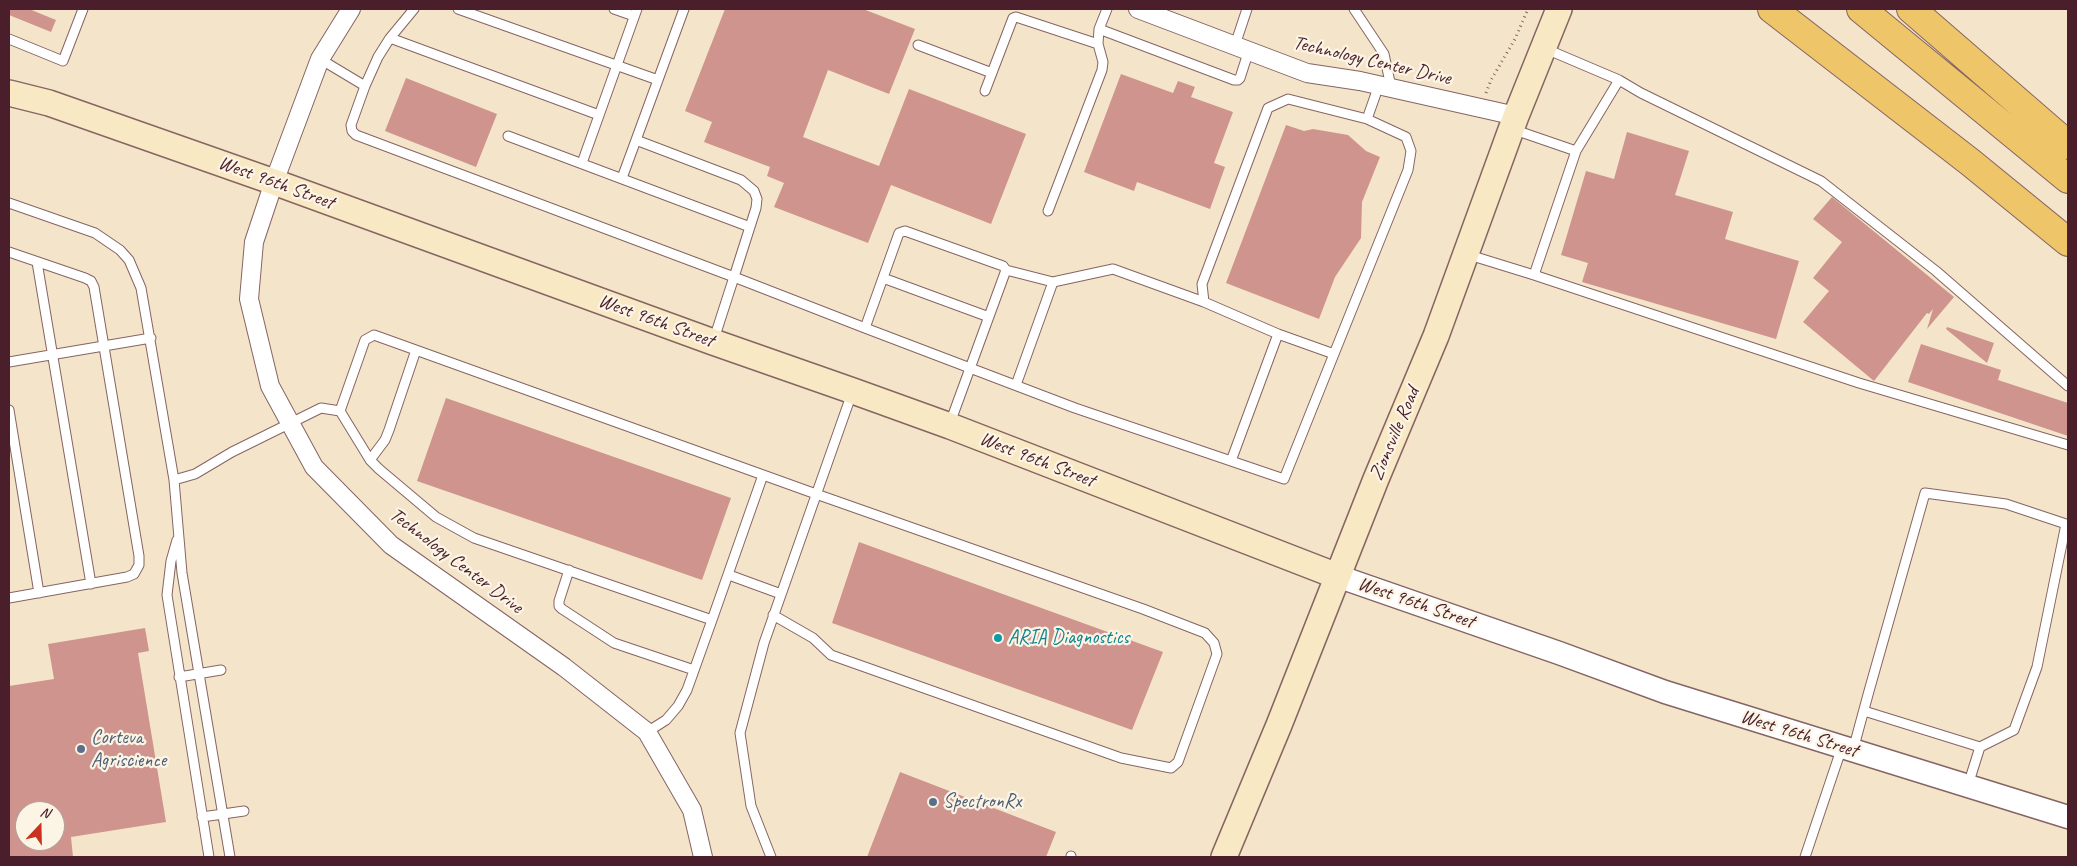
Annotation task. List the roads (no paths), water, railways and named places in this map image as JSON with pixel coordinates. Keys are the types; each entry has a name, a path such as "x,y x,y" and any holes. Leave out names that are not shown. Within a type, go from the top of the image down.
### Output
{"highway":[{"path":"1772,9 2068,240"},
{"path":"1802,9 1979,154 2068,240"},
{"path":"1861,9 2068,179"},
{"path":"1911,9 2068,145"}],"main road":[{"name":"Zionsville Road","path":"1224,857 1279,725 1376,479 1436,336 1513,122 1559,9"},
{"name":"West 96th Street","path":"9,94 48,103 274,182 950,426 1337,576"}],"street":[{"name":"Technology Center Drive","path":"352,9 320,59 274,182 254,242 249,299 270,386 314,467 391,545 564,667 647,732 692,810 704,857"},
{"name":"Technology Center Drive","path":"1138,9 1308,73 1385,86 1480,108 1513,122"},
{"name":"West 96th Street","path":"1337,576 1665,692 2068,816"}],"lane":[{"path":"9,39 63,61 83,9"},
{"path":"414,9 390,38 365,86 351,125 352,131 356,135 1075,408 1284,479 1408,170 1412,151 1406,137 1367,119 1288,99 1268,108 1202,284 1204,302"},
{"path":"458,9 658,80"},
{"path":"582,164 636,13 614,9"},
{"path":"622,178 684,9"},
{"path":"1048,210 1102,70 1098,44 1099,30 1107,9"},
{"path":"1099,30 1238,80 1240,78 1248,9"},
{"path":"1354,9 1384,54 1385,86 1367,119"},
{"path":"985,91 1012,20 1016,17 1098,44"},
{"path":"390,38 600,114"},
{"path":"918,45 992,73"},
{"path":"1543,48 1619,80 1641,93 1821,181 1936,270 2068,386"},
{"path":"320,59 365,86"},
{"path":"1534,275 1576,151 1619,80"},
{"path":"1513,122 1576,151"},
{"path":"508,136 750,226"},
{"path":"636,140 748,184 754,191 757,199 756,208 713,342"},
{"path":"9,203 95,234 120,250 129,260 139,280 151,338 174,480 182,573 230,857"},
{"path":"865,328 899,233 905,231 1003,266 1006,270 1053,282 1113,270 1204,302 1278,334 1334,354"},
{"path":"9,252 91,281 94,287 139,556 139,565 134,574 128,577 9,598"},
{"path":"1466,253 1858,382 2068,446"},
{"path":"37,262 91,584"},
{"path":"950,426 1006,270"},
{"path":"883,278 989,317"},
{"path":"1016,385 1053,282"},
{"path":"340,411 365,340 374,334 816,494 1143,609 1205,633 1214,643 1217,654 1178,762 1171,768 1121,758 831,655 814,638 773,616"},
{"path":"1231,462 1278,334"},
{"path":"9,362 151,338"},
{"path":"370,460 385,440 416,350"},
{"path":"772,857 751,806 740,733 764,643 853,391"},
{"path":"174,480 195,474 289,422 321,408 340,411 370,460 436,517 474,538 712,620"},
{"path":"9,410 40,593"},
{"path":"647,732 666,720 678,706 687,690 763,475"},
{"path":"1804,857 1864,711 1925,493 2006,504 2066,524 2037,667 2014,730 1980,747 1864,711"},
{"path":"179,532 171,561 167,595 209,857"},
{"path":"569,570 559,601 559,606 562,609 614,643 694,670"},
{"path":"729,575 781,594"},
{"path":"179,677 221,670"},
{"path":"1968,786 1980,747"},
{"path":"202,817 244,811"}],"place":[{"name":"ARIA Diagnostics","path":"998,638"},
{"name":"Corteva Agriscience","path":"81,749"},
{"name":"SpectronRx","path":"933,802"}]}
